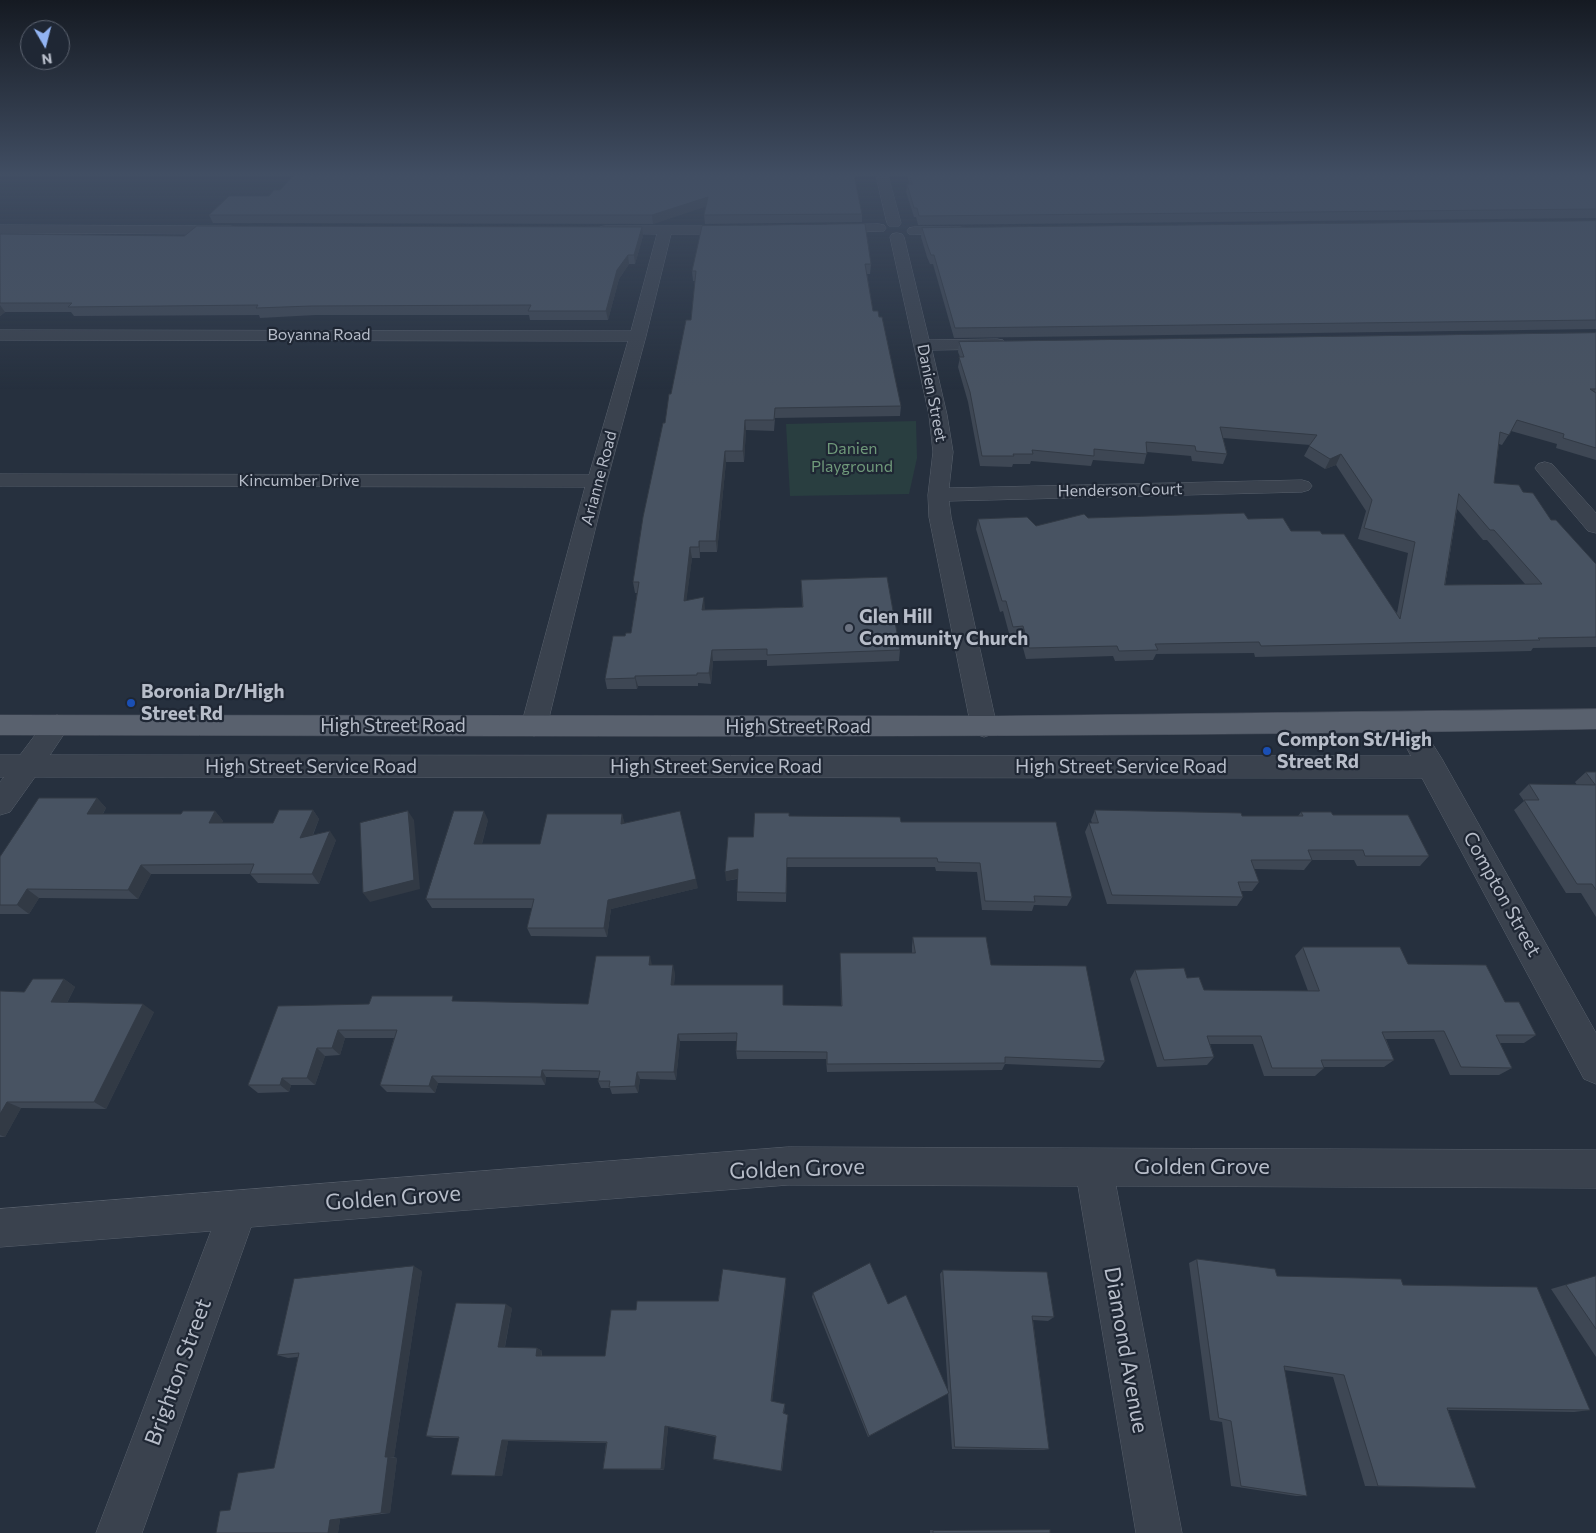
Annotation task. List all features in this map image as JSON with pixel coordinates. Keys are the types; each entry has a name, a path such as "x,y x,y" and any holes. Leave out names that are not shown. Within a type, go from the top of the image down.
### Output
{"main road":[{"name":"High Street Road","path":"0,725 984,727 1406,723 1596,718"}],"street":[{"name":"Arianne Road","path":"534,726 597,481 661,247"},
{"name":"Danien Street","path":"905,247 938,415 943,452 938,495 940,517 984,727"},
{"name":"Boyanna Road","path":"0,335 638,336"},
{"path":"923,345 1009,344"},
{"path":"1545,468 1596,526"},
{"name":"Kincumber Drive","path":"0,480 597,481"},
{"name":"Henderson Court","path":"938,495 1302,486"},
{"name":"Compton Street","path":"1406,723 1596,1067"},
{"path":"0,804 13,766 58,725"},
{"name":"High Street Service Road","path":"13,766 1432,768"},
{"name":"Golden Grove","path":"0,1228 788,1166 1596,1169"},
{"name":"Diamond Avenue","path":"1093,1166 1159,1533"},
{"name":"Brighton Street","path":"119,1533 238,1210"}],"green space":[{"name":"Danien Playground","path":"916,421 917,458 909,494 790,496 786,424"}],"building":[{"path":"0,247 636,247 634,255 628,255 617,270 606,311 528,311 531,305 256,308 258,305 68,307 72,303 0,303"},
{"path":"697,247 868,247 871,264 865,264 873,311 878,311 879,317 882,317 901,406 775,408 774,420 745,420 743,451 725,451 716,541 699,541 699,547 690,547 684,601 704,597 702,610 803,607 801,580 887,577 900,650 767,655 767,649 712,650 709,673 605,679 613,636 625,636 626,633 631,633 639,582 633,582 643,517 686,320 691,320 696,271 692,271"},
{"path":"928,247 1596,247 1596,320 955,328 934,255 931,255"},
{"path":"1596,333 1596,389 1590,389 1596,393 1596,448 1563,438 1564,434 1517,420 1509,435 1500,432 1494,483 1519,485 1523,492 1533,493 1551,520 1556,520 1596,564 1596,637 1261,646 1259,642 1155,644 1158,650 1119,651 1117,646 1029,648 1023,626 1013,627 1006,601 1002,601 978,519 1027,517 1036,526 1084,514 1088,518 1244,513 1248,519 1283,518 1291,531 1320,531 1322,534 1344,534 1400,619 1415,542 1364,528 1372,500 1341,454 1330,459 1309,446 1317,435 1220,427 1227,454 1196,451 1195,446 1146,442 1147,454 1094,449 1094,456 1032,450 1033,454 982,456 970,392 959,357 964,357 959,342","holes":["1459,494 1490,530 1494,530 1542,584 1445,585"]},
{"path":"1586,772 1596,772 1596,890 1592,884 1577,884 1524,800 1539,800 1529,784 1595,785"},
{"path":"39,798 97,798 87,814 181,814 183,811 215,811 209,823 273,823 279,810 313,810 300,838 330,831 312,874 250,874 254,864 141,865 128,890 27,889 17,905 0,905 0,857"},
{"path":"1095,810 1241,813 1242,816 1303,816 1301,812 1331,812 1333,815 1408,815 1429,856 1365,856 1363,850 1308,850 1312,860 1251,860 1259,882 1238,882 1243,897 1112,895 1089,823 1098,823"},
{"path":"408,811 414,880 363,893 360,823"},
{"path":"454,811 484,811 474,844 540,844 547,814 622,814 621,824 680,811 696,879 608,900 604,928 527,928 534,899 426,899"},
{"path":"755,813 789,813 789,816 900,817 901,822 1056,822 1072,897 1034,896 1035,902 985,901 980,863 938,862 937,858 787,858 786,893 737,892 738,869 725,872 728,837 753,837"},
{"path":"913,937 986,937 991,965 1086,966 1105,1061 1005,1057 1005,1063 827,1064 827,1052 736,1051 737,1033 678,1034 674,1072 637,1072 635,1086 609,1087 610,1081 598,1081 600,1071 542,1070 541,1077 432,1076 429,1086 380,1085 397,1030 338,1030 332,1048 317,1048 307,1078 282,1078 280,1085 248,1085 278,1006 369,1004 372,996 453,996 452,1001 588,1004 596,956 650,956 649,965 673,965 671,985 783,985 783,1005 842,1006 840,953 915,953"},
{"path":"1303,947 1400,947 1408,964 1486,965 1505,1002 1519,1002 1536,1035 1496,1035 1512,1068 1461,1067 1444,1031 1382,1032 1394,1060 1321,1060 1324,1068 1272,1068 1261,1036 1207,1036 1214,1057 1164,1060 1135,970 1184,968 1187,978 1199,977 1204,990 1319,991"},
{"path":"33,979 64,979 51,1002 143,1004 94,1102 7,1102 0,1114 0,991 24,992"},
{"path":"1197,1259 1275,1269 1277,1276 1401,1279 1403,1285 1537,1287 1590,1410 1447,1408 1476,1488 1378,1486 1344,1375 1284,1366 1307,1496 1241,1486 1231,1421 1219,1418"},
{"path":"870,1263 888,1304 906,1295 949,1393 869,1436 813,1293"},
{"path":"414,1266 385,1457 388,1457 381,1513 330,1520 328,1533 216,1533 220,1511 230,1510 238,1473 274,1468 299,1353 277,1355 294,1279"},
{"path":"723,1269 786,1278 771,1401 785,1404 783,1413 788,1415 781,1471 713,1459 716,1436 665,1426 661,1469 603,1469 607,1442 502,1440 495,1476 451,1475 459,1437 426,1436 456,1303 506,1304 498,1347 537,1348 536,1356 605,1356 611,1310 636,1310 637,1301 718,1301"},
{"path":"943,1270 1047,1272 1054,1317 1032,1316 1049,1449 955,1447"},
{"path":"1596,1276 1596,1329 1566,1285"},
{"path":"1050,1530 1050,1533 933,1533 933,1531"}],"place":[{"name":"Glen Hill Community Church","path":"849,628"},
{"name":"Boronia Dr/High Street Rd","path":"131,703"},
{"name":"Compton St/High Street Rd","path":"1267,751"}]}
